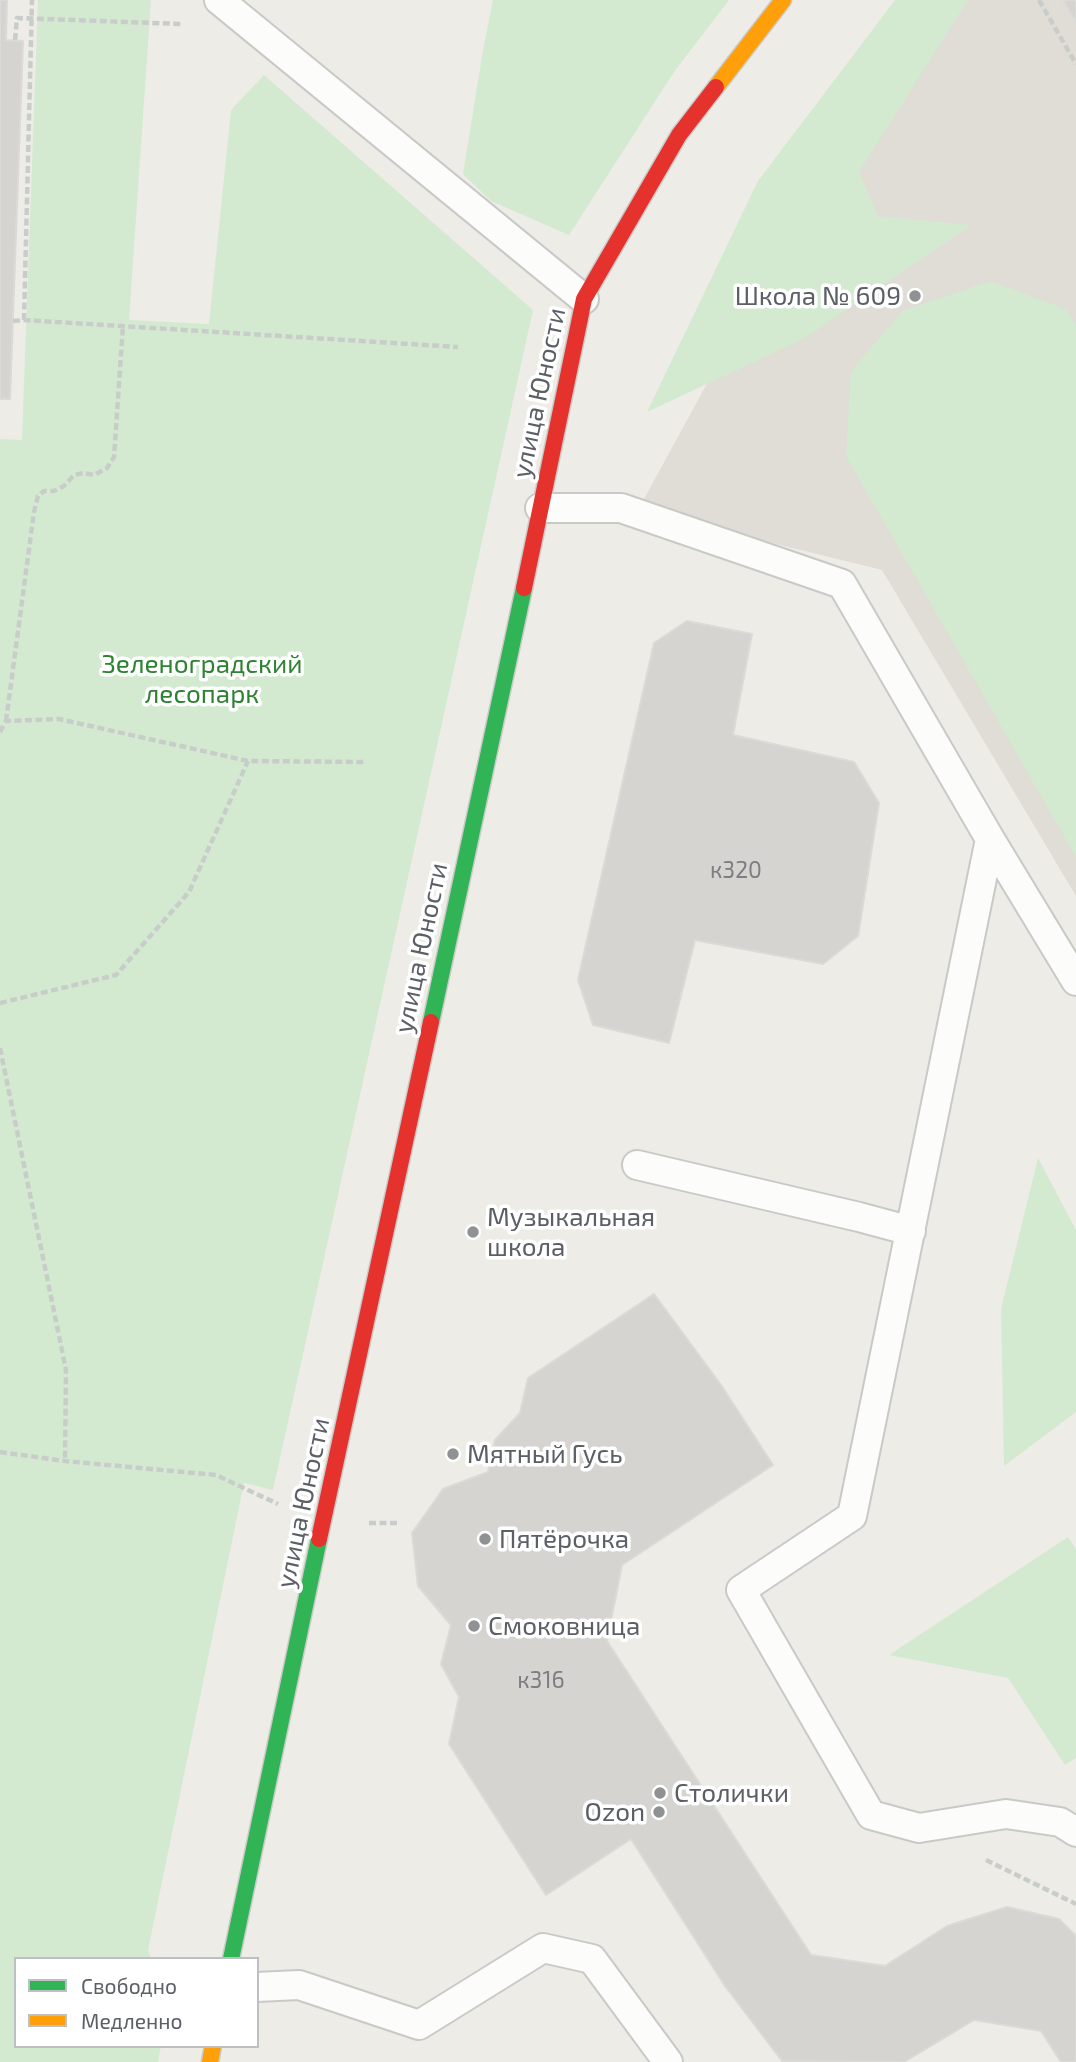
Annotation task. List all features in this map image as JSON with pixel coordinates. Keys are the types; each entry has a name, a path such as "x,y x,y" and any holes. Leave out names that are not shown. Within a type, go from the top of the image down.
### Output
{"street":[{"name":"улица Юности","path":"232,1957 322,1524 584,299 679,135 783,0"}],"lane":[{"path":"219,0 584,299"},
{"path":"540,508 621,508 842,584 1076,981"},
{"path":"990,839 852,1516 741,1590 871,1815 919,1828 1006,1814 1060,1822 1076,1832"},
{"path":"637,1166 911,1231"},
{"path":"259,1987 299,1985 419,2025 544,1948 592,1959 668,2062"}],"path":[{"path":"24,320 32,0"},
{"path":"1039,0 1076,64"},
{"path":"15,40 17,18 186,24"},
{"path":"13,321 458,347"},
{"path":"0,732 6,721 38,496 44,491 54,491 64,486 74,475 94,475 107,468 114,457 123,326"},
{"path":"6,721 59,719 248,761 366,762"},
{"path":"0,1003 116,975 189,892 248,761"},
{"path":"0,1048 66,1370 65,1461"},
{"path":"0,1452 216,1475"},
{"path":"980,1857 1076,1904"}],"shaded area":[{"name":"Школа № 609","path":"932,0 1076,0 1076,896 882,570 638,510 871,83"}],"green space":[{"name":"Зеленоградский лесопарк","path":"38,0 151,0 129,320 209,324 231,110 264,75 533,310 273,1490 244,1483 148,1950 150,1957 14,1957 14,2048 161,2048 158,2062 0,2062 0,439 22,440"},
{"path":"493,0 729,0 674,72 569,235 491,201 463,174"},
{"path":"895,0 968,0 859,172 878,216 971,225 805,338 647,412 758,181"},
{"path":"991,281 1067,310 1076,326 1076,857 846,456 851,371 902,311"},
{"path":"1038,1158 1076,1230 1076,1412 1004,1466 1001,1309"},
{"path":"1068,1537 1076,1549 1076,1758 1065,1765 1008,1678 889,1655"}],"building":[{"path":"0,0 7,0 6,40 23,41 10,399 0,399"},
{"path":"1063,0 1076,0 1076,22"},
{"path":"687,621 752,634 733,735 854,762 879,803 858,936 823,964 695,940 669,1043 593,1025 578,980 654,643"},
{"path":"654,1294 721,1385 773,1465 622,1565 607,1641 811,1955 885,1966 947,1926 1007,1907 1059,1919 1076,1936 1076,2062 1061,2062 1041,2031 974,2020 904,2062 782,2061 725,1986 631,1839 546,1895 449,1744 459,1697 441,1664 451,1625 418,1586 412,1533 443,1489 488,1472 495,1440 520,1413 528,1378"}],"traffic: fast":[{"path":"431,1022 524,588"},
{"path":"231,1957 319,1539"}],"traffic: slow":[{"path":"716,87 783,0"},
{"path":"210,2062 213,2048"}],"traffic: jam":[{"path":"524,588 584,299 679,135 716,87"},
{"path":"319,1539 431,1022"}],"place":[{"name":"Школа № 609","path":"915,296"},
{"name":"Музыкальная школа","path":"473,1232"},
{"name":"Мятный Гусь","path":"453,1454"},
{"name":"Пятёрочка","path":"485,1539"},
{"name":"Смоковница","path":"474,1626"},
{"name":"Столички","path":"660,1793"},
{"name":"Ozon","path":"659,1812"}]}
